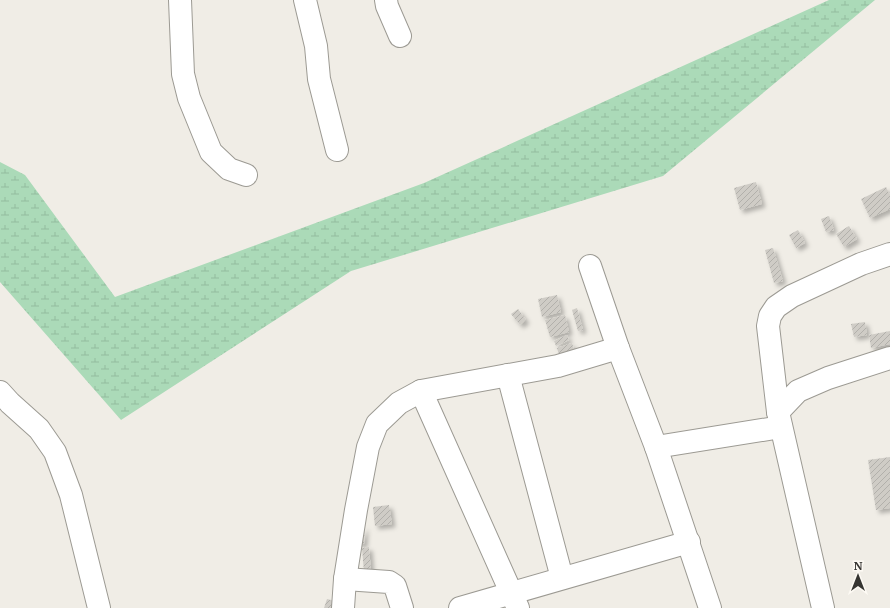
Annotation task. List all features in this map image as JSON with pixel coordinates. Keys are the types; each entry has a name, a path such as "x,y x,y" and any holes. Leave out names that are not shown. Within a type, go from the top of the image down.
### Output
{"street":[{"path":"180,0 183,74 189,98 211,152 229,169 246,174"},
{"path":"304,0 316,46 319,79 337,150"},
{"path":"386,0 387,6 400,36"},
{"path":"824,608 780,419 768,326 770,316 776,307 792,296 861,264 890,254"},
{"path":"590,266 618,348 656,447 710,608"},
{"path":"343,608 345,579 368,447 377,424 399,403 421,392 558,366 618,348"},
{"path":"656,447 780,419 798,391 828,378 890,358"},
{"path":"508,375 562,578"},
{"path":"0,392 10,403 39,428 55,452 71,494 99,608"},
{"path":"421,392 514,601"},
{"path":"460,608 514,601 562,578 689,542"},
{"path":"345,579 389,582 395,586 402,608"}],"green space":[{"path":"829,0 875,0 663,176 351,271 121,420 0,282 0,162 25,175 115,297 424,183"}],"building":[{"path":"756,182 762,204 740,210 734,188"},
{"path":"886,187 890,195 890,209 870,218 861,199"},
{"path":"829,216 834,230 826,232 821,219"},
{"path":"849,226 857,239 844,247 836,234"},
{"path":"798,230 805,243 796,248 789,235"},
{"path":"773,248 783,281 774,283 765,250"},
{"path":"557,295 561,312 542,317 538,299"},
{"path":"577,308 583,330 578,331 572,310"},
{"path":"518,309 526,320 520,325 511,314"},
{"path":"565,315 569,332 550,337 545,320"},
{"path":"865,322 867,335 854,337 851,324"},
{"path":"890,331 890,344 871,348 869,335"},
{"path":"567,335 569,340 556,346 554,341"},
{"path":"572,343 574,350 559,355 557,348"},
{"path":"890,457 890,508 876,510 868,460"},
{"path":"389,505 392,524 375,526 373,507"},
{"path":"365,525 364,544 356,544"},
{"path":"369,547 371,572 364,572 362,548"},
{"path":"327,599 339,602 337,608 324,608"}]}
